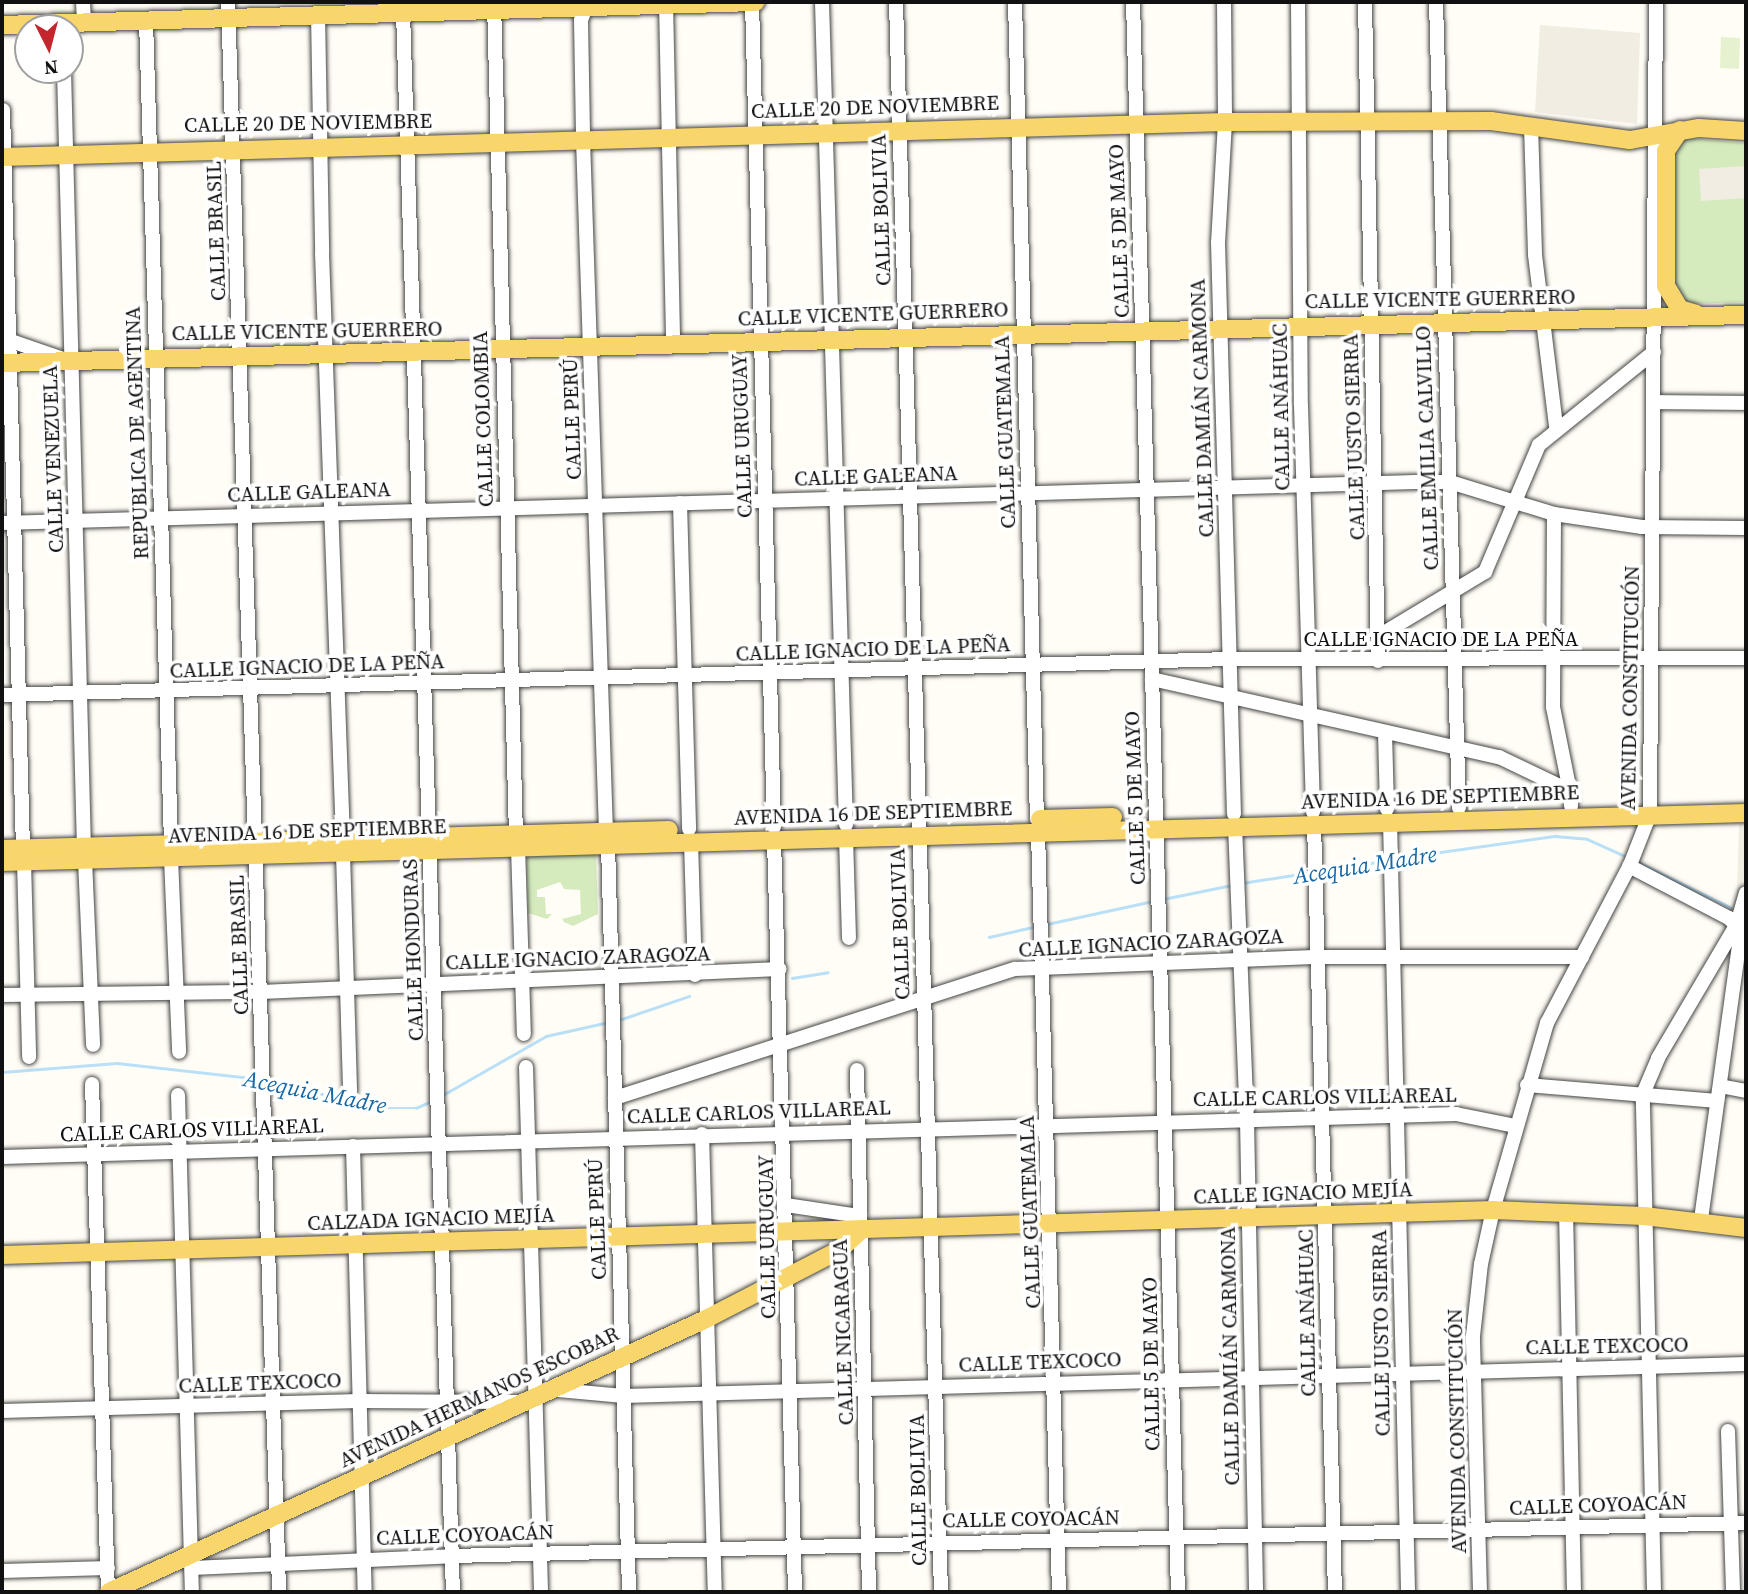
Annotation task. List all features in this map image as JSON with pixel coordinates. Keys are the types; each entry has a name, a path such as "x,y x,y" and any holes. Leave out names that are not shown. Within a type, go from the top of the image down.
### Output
{"main road":[{"path":"84,22 146,20 228,10 318,14 362,8 403,12 494,5 753,2"},
{"name":"CALLE 20 DE NOVIEMBRE","path":"3,157 148,149 1136,123 1440,121 1531,126 1630,140 1656,137 1680,130 1746,131"},
{"path":"1680,130 1666,152 1667,293 1679,309 1706,317"},
{"name":"CALLE VICENTE GUERRERO","path":"5,362 1301,324 1746,315"},
{"name":"AVENIDA 16 DE SEPTIEMBRE","path":"1388,815 1570,798 1650,808 1746,813"},
{"name":"AVENIDA 16 DE SEPTIEMBRE","path":"2,862 24,855 1650,808 1746,801"},
{"name":"AVENIDA 16 DE SEPTIEMBRE","path":"2,849 24,855"},
{"name":"CALLE IGNACIO MEJÍA","path":"860,1223 933,1225 1493,1210 1644,1216 1746,1228"},
{"name":"CALZADA IGNACIO MEJÍA","path":"2,1255 619,1237 787,1230 860,1223"},
{"name":"AVENIDA HERMANOS ESCOBAR","path":"108,1592 192,1562 275,1516 449,1437 541,1391 706,1318 788,1274 838,1251 860,1223"}],"street":[{"path":"666,2 673,343"},
{"name":"CALLE URUGUAY","path":"753,2 759,340 785,1132 795,1592"},
{"path":"822,2 849,938"},
{"name":"CALLE BOLIVIA","path":"896,2 913,670 933,1225 941,1592"},
{"name":"CALLE GUATEMALA","path":"1015,2 1022,332 1037,825 1044,965 1059,1592"},
{"name":"CALLE 5 DE MAYO","path":"1133,2 1149,488 1152,678 1163,961 1178,1592"},
{"name":"CALLE DAMIÁN CARMONA","path":"1224,2 1225,122 1219,199 1220,327 1250,1217 1256,1592"},
{"name":"CALLE ANÁHUAC","path":"1298,2 1307,660 1320,957 1335,1592"},
{"name":"CALLE JUSTO SIERRA","path":"1365,2 1378,661"},
{"name":"CALLE EMILIA CALVILLO","path":"1436,2 1459,808"},
{"name":"AVENIDA CONSTITUCIÓN","path":"1480,1592 1474,1369 1476,1294 1493,1210 1515,1126 1547,1023 1629,866 1650,808 1656,2"},
{"name":"CALLE PERÚ","path":"587,4 581,20 583,139 629,1592"},
{"name":"CALLE COLOMBIA","path":"494,5 501,348 524,1034"},
{"name":"CALLE BRASIL","path":"228,10 266,1091 279,1592"},
{"name":"CALLE HONDURAS","path":"403,12 411,351 431,843 453,1592"},
{"path":"318,14 350,1091"},
{"name":"REPUBLICA DE AGENTINA","path":"146,20 148,149 179,1052"},
{"name":"CALLE VENEZUELA","path":"64,84 69,360 77,521 89,993 93,1045"},
{"path":"3,110 9,523 20,694 30,995 29,1057"},
{"path":"1531,126 1535,255 1556,427"},
{"path":"5,339 69,360"},
{"path":"1379,636 1453,592 1490,565 1532,456 1556,427 1654,352"},
{"path":"1653,402 1746,403"},
{"name":"CALLE GALEANA","path":"9,523 1028,491 1450,482 1554,514 1653,527 1746,528"},
{"path":"680,503 695,975"},
{"path":"1554,514 1555,724 1570,798"},
{"name":"CALLE IGNACIO DE LA PEÑA","path":"2,695 1232,659 1454,661 1746,658"},
{"path":"1152,678 1499,757 1570,798"},
{"name":"CALLE JUSTO SIERRA","path":"1385,732 1391,860 1408,1592"},
{"path":"1629,866 1737,924 1742,939 1701,1222"},
{"path":"1654,1592 1643,1094 1658,1058 1737,924 1744,910 1746,892"},
{"name":"CALLE IGNACIO ZARAGOZA","path":"615,1098 782,1047 992,975 1044,965 1242,958 1582,957"},
{"name":"CALLE IGNACIO ZARAGOZA","path":"2,995 178,990 261,992 695,975 779,977"},
{"path":"526,1067 530,1239 541,1391 541,1592"},
{"name":"CALLE NICARAGUA","path":"857,1070 869,1592"},
{"path":"92,1084 108,1592"},
{"path":"1527,1085 1643,1094 1719,1094 1746,1091"},
{"path":"177,1095 184,1249 192,1592"},
{"name":"CALLE CARLOS VILLAREAL","path":"2,1157 1247,1119 1475,1115 1515,1126"},
{"path":"702,1135 715,1592"},
{"path":"353,1146 365,1592"},
{"path":"786,1205 860,1223"},
{"path":"1566,1211 1574,1592"},
{"name":"CALLE TEXCOCO","path":"541,1391 624,1396 1252,1375 1746,1364"},
{"name":"CALLE TEXCOCO","path":"2,1411 448,1399 519,1402"},
{"path":"1728,1431 1733,1592"},
{"name":"CALLE COYOACÁN","path":"192,1562 278,1563 1254,1533 1746,1523"},
{"path":"2,1571 108,1568"}],"green space":[{"path":"1721,37 1740,38 1739,69 1720,68"},
{"path":"1688,138 1746,143 1746,302 1690,304 1674,296 1672,157 1679,142"},
{"path":"596,854 598,914 573,926 564,922 562,919 581,914 580,890 564,889 560,882 537,890 537,897 545,897 546,914 552,914 547,919 528,913 527,856"}],"shaded area":[{"path":"1540,25 1640,33 1637,124 1535,112"},
{"path":"1746,166 1746,198 1701,201 1699,169"},
{"path":"1739,824 1746,824 1746,924 1730,912 1737,895"}],"waterway":[{"name":"Acequia Madre","path":"1398,858 1555,836 1587,839 1627,857"},
{"name":"Acequia Madre","path":"1322,871 1384,861"},
{"name":"Acequia Madre","path":"1636,861 1730,907"},
{"name":"Acequia Madre","path":"1242,883 1312,872"},
{"name":"Acequia Madre","path":"1163,899 1232,885"},
{"name":"Acequia Madre","path":"1047,924 1153,901"},
{"name":"Acequia Madre","path":"989,937 1037,926"},
{"name":"Acequia Madre","path":"792,978 828,972"},
{"name":"Acequia Madre","path":"619,1020 689,996"},
{"name":"Acequia Madre","path":"441,1096 546,1036 609,1022"},
{"name":"Acequia Madre","path":"2,1072 117,1063 259,1079"},
{"name":"Acequia Madre","path":"269,1080 376,1108 416,1108 432,1101"}]}
